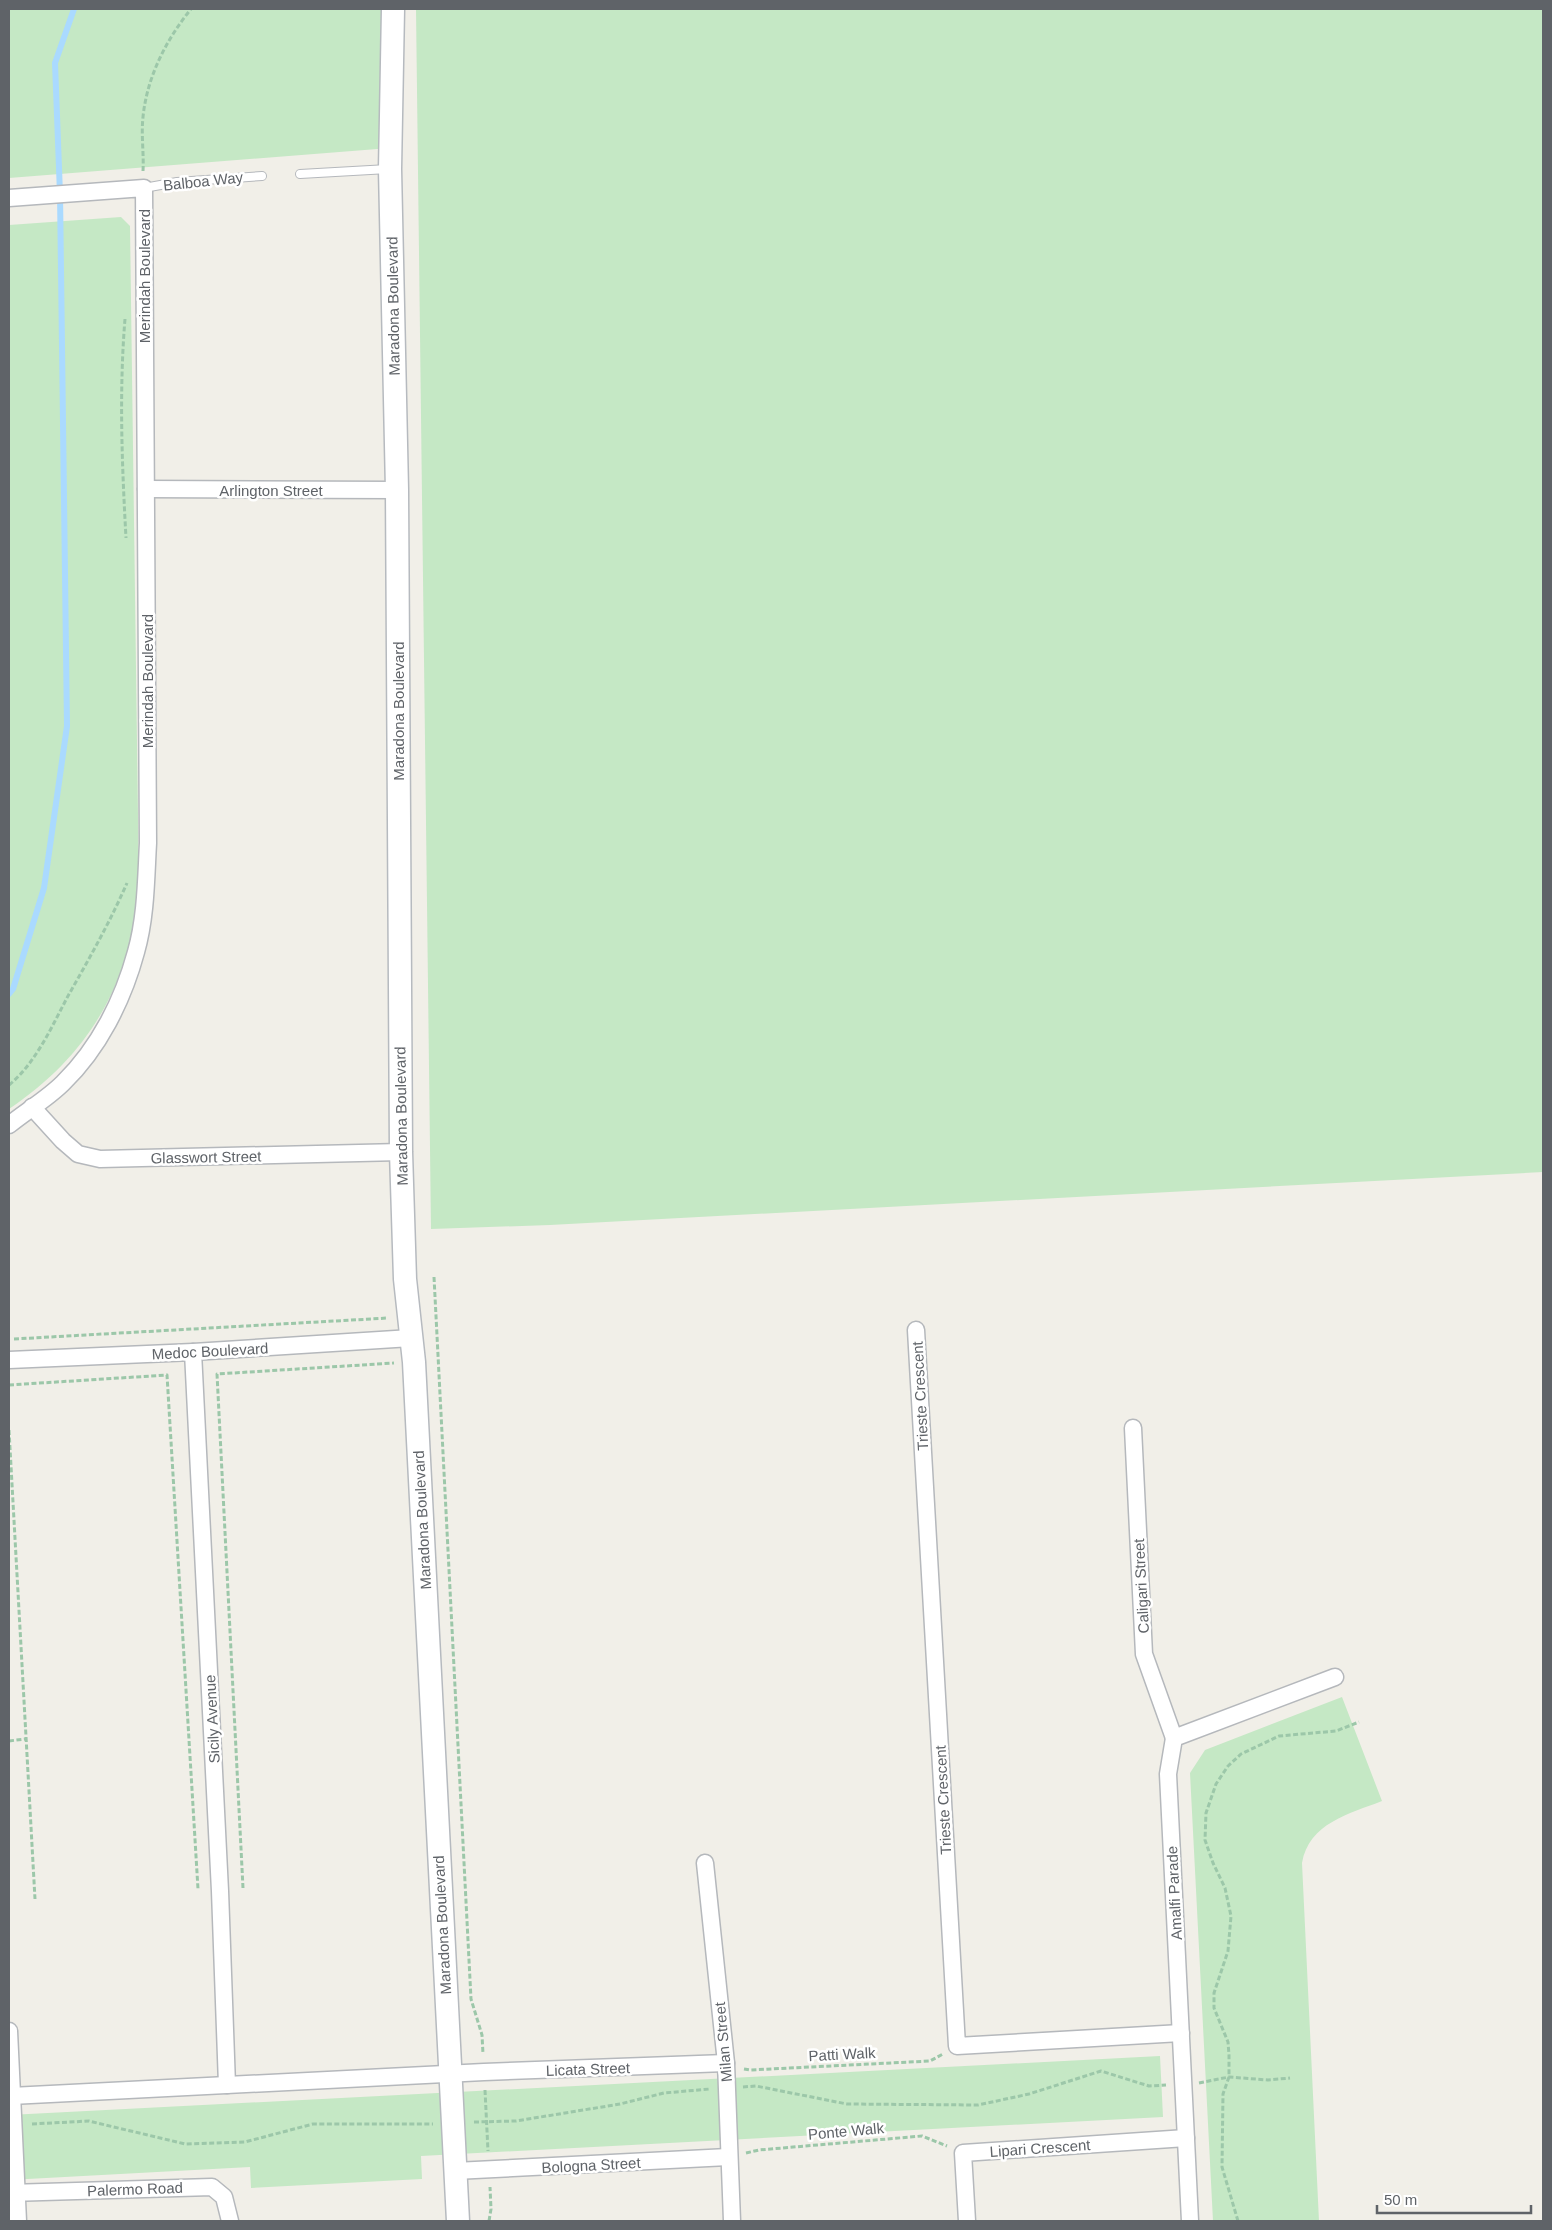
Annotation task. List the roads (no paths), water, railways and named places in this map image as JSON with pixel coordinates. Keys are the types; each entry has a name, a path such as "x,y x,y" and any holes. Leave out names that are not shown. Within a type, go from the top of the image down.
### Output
{"street":[{"name":"Maradona Boulevard","path":"393,9 390,169 397,490 401,1152 410,1328 414,1362 458,2221"},
{"path":"9,198 140,188"},
{"name":"Merindah Boulevard","path":"9,1125 62,1084 82,1061 105,1028 124,990 137,951 144,905 148,843 146,489 140,188"},
{"name":"Arlington Street","path":"146,489 397,490"},
{"name":"Glasswort Street","path":"32,1107 63,1141 78,1154 100,1159 401,1152"},
{"name":"Medoc Boulevard","path":"9,1360 193,1352 410,1328"},
{"name":"Trieste Crescent","path":"916,1330 957,2046 1181,2033"},
{"name":"Sicily Avenue","path":"193,1352 220,1891 227,2085"},
{"name":"Caligari Street","path":"1133,1428 1144,1654 1174,1738"},
{"path":"1174,1738 1335,1677"},
{"name":"Amalfi Parade","path":"1174,1738 1168,1774 1190,2221"},
{"name":"Milan Street","path":"705,1864 726,2063 728,2157 732,2221"},
{"path":"9,2031 12,2193 18,2221"},
{"name":"Licata Street","path":"11,2096 484,2072 726,2063"},
{"name":"Lipari Crescent","path":"967,2221 963,2153 1186,2138"},
{"name":"Bologna Street","path":"455,2172 728,2157"},
{"name":"Palermo Road","path":"12,2193 212,2187 224,2197 230,2221"}],"lane":[{"path":"300,174 390,169"},
{"name":"Balboa Way","path":"140,188 177,182 262,176"}],"waterway":[{"path":"9,994 13,989 44,888 67,726 60,194 55,63 74,9"}]}
